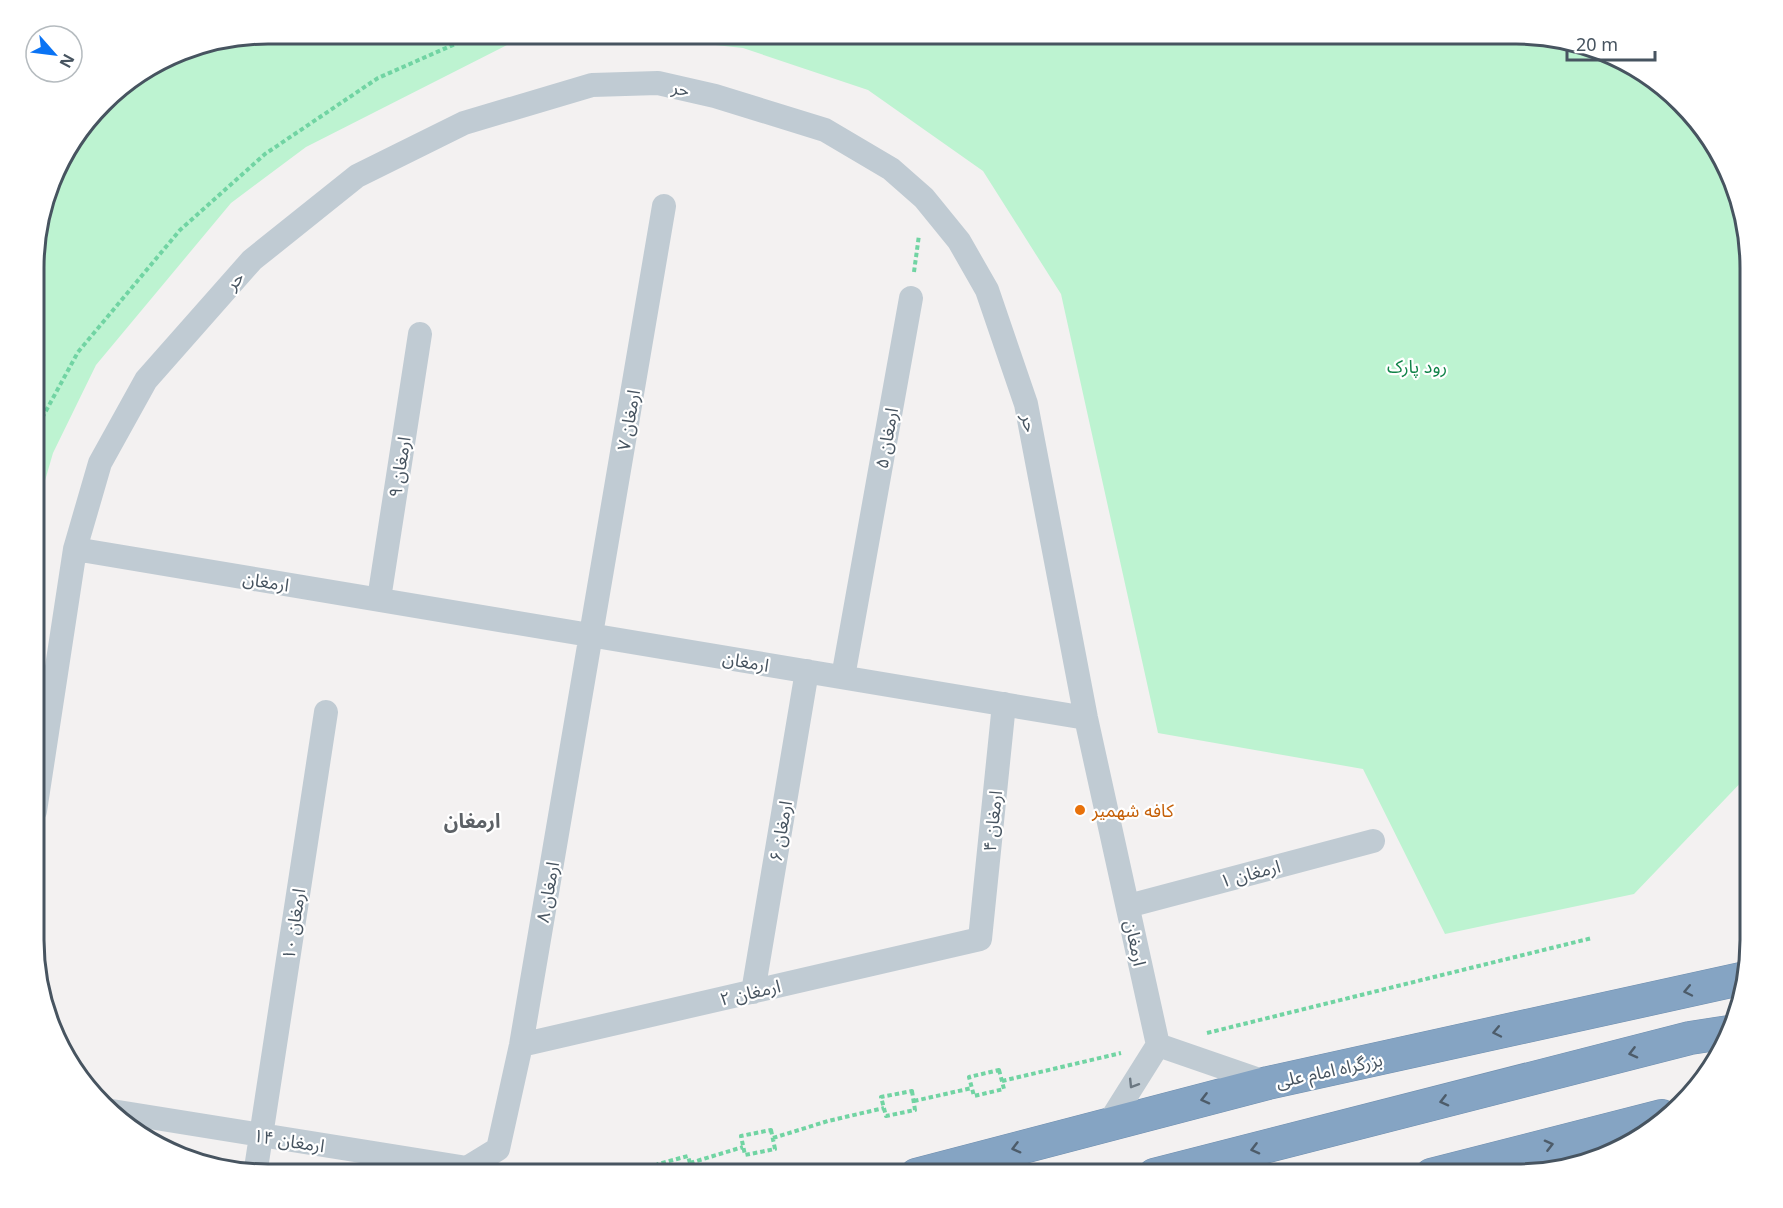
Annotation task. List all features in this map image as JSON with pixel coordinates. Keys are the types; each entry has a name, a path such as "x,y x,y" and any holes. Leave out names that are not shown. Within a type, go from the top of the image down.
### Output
{"highway":[{"name":"بزرگراه امام علی","path":"957,1164 1268,1083 1736,980"},
{"path":"1197,1164 1690,1038 1718,1034"},
{"path":"1474,1164 1651,1119"}],"street":[{"name":"حر","path":"44,752 75,549 100,463 146,380 252,260 357,176 464,123 592,85 657,83 715,96 825,130 891,169 924,198 959,242 987,290 1026,404 1086,718"},
{"name":"ارمغان ۷","path":"592,635 664,206"},
{"name":"ارمغان ۵","path":"843,677 911,298"},
{"name":"ارمغان ۹","path":"379,599 420,334"},
{"name":"ارمغان","path":"75,549 1086,718 1158,1045"},
{"name":"ارمغان ۸","path":"498,1149 521,1046 592,635"},
{"name":"ارمغان ۶","path":"753,992 807,671"},
{"name":"ارمغان ۴","path":"980,939 1004,704"},
{"name":"ارمغان ۱۰","path":"257,1164 326,712"},
{"name":"ارمغان ۱","path":"1128,906 1373,841"},
{"name":"ارمغان ۲","path":"521,1046 980,939"},
{"path":"1109,1123 1158,1045 1268,1083"},
{"name":"ارمغان ۱۴","path":"125,1113 441,1164"},
{"name":"ارمغان ۱۴","path":"474,1164 498,1149"}],"path":[{"path":"44,414 78,352 180,230 265,154 378,78 455,44"},
{"path":"911,298 924,198"},
{"path":"1204,1034 1592,938"},
{"path":"1002,1081 1158,1045"},
{"path":"999,1070 1002,1081 1004,1089 974,1096 969,1077 999,1070"},
{"path":"914,1101 972,1088"},
{"path":"912,1091 914,1101 915,1110 886,1116 881,1097 912,1091"},
{"path":"773,1137 884,1108"},
{"path":"771,1130 773,1137 775,1149 745,1155 741,1136 771,1130"},
{"path":"658,1164 688,1156 690,1163 743,1147"}],"green space":[{"name":"رود پارک","path":"509,44 306,147 231,203 96,365 53,453 44,484 45,238 55,196 81,143 120,99 143,81 182,61 210,51 238,45"},
{"name":"رود پارک","path":"706,44 1530,44 1545,45 1587,55 1640,81 1674,109 1702,143 1728,196 1738,238 1740,268 1740,783 1634,894 1445,934 1363,769 1158,733 1061,294 983,171 868,90 743,48"}],"place":[{"name":"كافه شهمير","path":"1080,810"}],"district":[{"name":"ارمغان","path":"472,820"}]}
